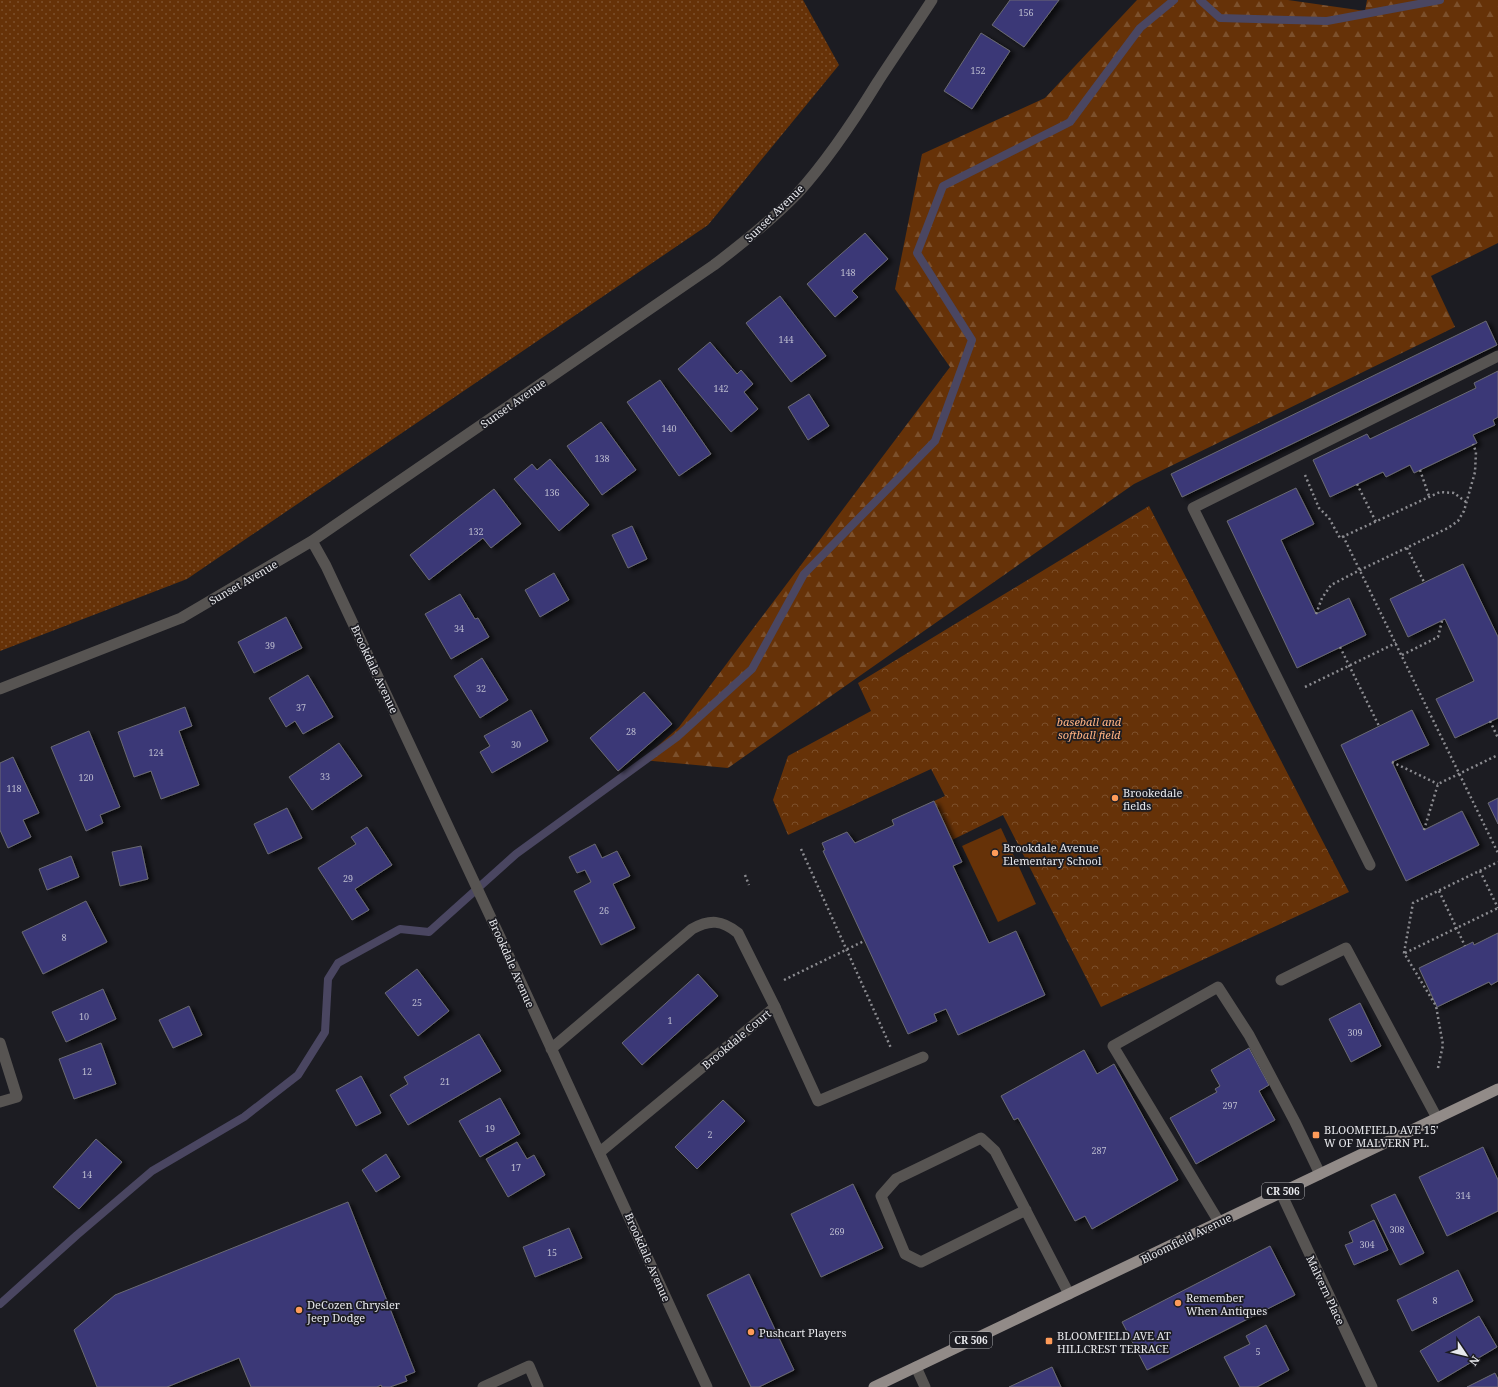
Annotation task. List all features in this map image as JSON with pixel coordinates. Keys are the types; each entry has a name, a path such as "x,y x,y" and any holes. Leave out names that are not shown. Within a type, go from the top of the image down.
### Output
{"main road":[{"name":"Bloomfield Avenue","path":"874,1387 1498,1089"}],"street":[{"name":"Sunset Avenue","path":"0,689 181,618 312,541 744,243 797,193 828,156 932,0"},
{"path":"1370,865 1193,508 1498,356"},
{"name":"Brookdale Avenue","path":"312,541 326,566 488,910 551,1049 600,1152 706,1387"},
{"name":"Brookdale Court","path":"551,1049 692,929 701,924 711,922 721,923 738,933 775,1007 600,1152"},
{"path":"1281,980 1346,948 1437,1118"},
{"path":"1220,1222 1113,1046 1218,987 1248,1035 1295,1122 1320,1174"},
{"path":"775,1007 818,1101 923,1057"},
{"path":"0,1044 17,1097 0,1102"},
{"path":"1026,1210 922,1262 905,1254 881,1196 896,1179 981,1138 995,1151 1026,1210 1069,1294"},
{"name":"Malvern Place","path":"1281,1192 1372,1387"},
{"path":"483,1387 529,1366 538,1387"},
{"path":"916,1367 925,1387"}],"path":[{"path":"1316,614 1322,598 1331,585 1454,525 1462,516 1475,472 1476,460 1473,444"},
{"path":"1297,456 1319,508 1329,518 1340,538 1440,492 1454,494 1466,502"},
{"path":"1420,470 1429,496"},
{"path":"1357,484 1376,522"},
{"path":"1343,536 1498,853"},
{"path":"1407,548 1424,582"},
{"path":"1402,655 1438,637 1442,621"},
{"path":"1304,688 1396,643"},
{"path":"1340,647 1380,726"},
{"path":"1490,721 1498,738"},
{"path":"1424,830 1438,784 1498,755"},
{"path":"1392,762 1438,784"},
{"path":"801,849 891,1048"},
{"path":"1438,1068 1443,1045 1436,1006 1404,953 1413,903 1498,862"},
{"path":"1404,953 1498,908 1480,871"},
{"path":"744,875 749,885"},
{"path":"1439,891 1465,946"},
{"path":"781,982 864,941"}],"green space":[{"path":"0,0 803,0 839,65 708,225 187,579 0,651"},
{"path":"1137,0 1288,0 1365,11 1367,0 1498,0 1498,243 1431,276 1455,327 1134,484 728,768 642,760 679,727 950,367 895,289 922,154 1045,98"},
{"name":"baseball and softball field","path":"1149,506 1349,892 1101,1007 1003,815 952,840 934,801 945,796 931,769 788,835 773,800 788,756 871,711 858,683"},
{"path":"1001,828 1036,904 998,922 962,846"}],"building":[{"path":"1010,0 1059,0 1024,47 992,25"},
{"path":"981,33 1010,51 972,109 944,91"},
{"path":"865,233 888,259 852,291 858,297 835,317 807,284"},
{"path":"780,296 826,356 791,382 746,323"},
{"path":"1486,321 1497,345 1182,497 1171,474"},
{"path":"710,342 737,374 741,370 753,384 744,392 758,409 731,432 678,369"},
{"path":"1498,371 1498,417 1493,420 1495,425 1473,435 1477,443 1414,473 1410,465 1386,477 1383,472 1330,497 1313,460 1367,434 1370,439 1476,388 1474,383"},
{"path":"660,380 711,454 679,476 627,402"},
{"path":"809,394 829,426 808,440 788,407"},
{"path":"601,422 636,470 602,495 567,446"},
{"path":"550,459 589,505 559,531 514,479 532,464 537,470"},
{"path":"1296,488 1314,524 1281,540 1316,614 1349,598 1366,635 1297,668 1227,521"},
{"path":"494,489 521,524 491,548 483,538 429,580 410,555"},
{"path":"632,526 647,559 628,568 612,535"},
{"path":"1463,564 1498,637 1498,718 1455,738 1436,699 1474,681 1445,619 1408,637 1390,599"},
{"path":"554,573 569,600 540,617 525,590"},
{"path":"460,594 475,619 478,618 489,637 451,659 425,614"},
{"path":"286,617 302,648 254,673 238,642"},
{"path":"482,658 508,700 480,718 454,676"},
{"path":"308,675 333,717 303,734 295,721 286,727 269,698"},
{"path":"644,692 672,724 618,771 590,738"},
{"path":"185,707 192,726 179,731 199,785 161,799 151,771 134,777 118,732"},
{"path":"531,710 548,741 492,773 480,752 490,746 484,736"},
{"path":"1412,710 1429,745 1392,762 1424,830 1462,811 1479,845 1406,881 1341,745"},
{"path":"89,731 120,807 100,815 103,823 86,831 51,747"},
{"path":"339,743 362,776 312,810 289,777"},
{"path":"13,757 39,813 23,820 31,837 8,848 0,830 0,763"},
{"path":"1498,798 1498,824 1488,803"},
{"path":"934,801 962,862 953,866 989,943 1016,931 1045,995 958,1035 946,1009 934,1014 937,1021 908,1034 823,851 825,850 822,843 847,832 855,843 894,825 892,820"},
{"path":"287,808 302,838 268,854 254,824"},
{"path":"367,827 392,865 355,889 369,910 352,920 318,868 356,844 351,837"},
{"path":"595,844 602,858 617,851 630,876 613,884 635,928 601,945 574,891 591,882 585,870 577,873 569,857"},
{"path":"141,846 148,879 120,886 112,852"},
{"path":"71,856 79,877 47,890 39,869"},
{"path":"86,901 107,942 43,974 22,932"},
{"path":"1498,933 1498,981 1491,985 1489,982 1437,1007 1419,968 1473,942 1474,945"},
{"path":"417,969 449,1011 418,1036 385,993"},
{"path":"698,974 718,996 642,1065 622,1043"},
{"path":"103,989 116,1019 66,1042 52,1012"},
{"path":"1360,1003 1381,1046 1351,1062 1329,1019"},
{"path":"189,1006 202,1035 173,1048 159,1020"},
{"path":"479,1034 501,1071 408,1125 390,1095 408,1084 404,1077"},
{"path":"101,1043 116,1084 74,1099 59,1059"},
{"path":"1249,1048 1269,1085 1259,1091 1275,1120 1196,1164 1170,1118 1217,1092 1215,1089 1220,1086 1211,1070"},
{"path":"1084,1050 1097,1074 1114,1064 1178,1180 1092,1229 1085,1216 1075,1221 1018,1118 1014,1120 1001,1096"},
{"path":"361,1076 381,1113 356,1126 336,1090"},
{"path":"500,1098 520,1134 480,1157 459,1121"},
{"path":"723,1100 745,1121 697,1169 675,1147"},
{"path":"96,1139 122,1162 79,1209 53,1187"},
{"path":"517,1142 527,1159 534,1155 545,1175 508,1197 486,1159"},
{"path":"1483,1147 1498,1180 1498,1211 1447,1236 1419,1177"},
{"path":"386,1154 400,1177 376,1192 362,1170"},
{"path":"853,1184 883,1248 821,1277 791,1214"},
{"path":"1395,1194 1424,1253 1400,1265 1371,1205"},
{"path":"348,1202 415,1372 405,1376 407,1381 390,1387 382,1387 381,1385 377,1387 251,1387 239,1358 167,1387 97,1387 74,1330 115,1295"},
{"path":"1374,1220 1388,1250 1354,1265 1345,1245 1353,1242 1349,1232"},
{"path":"569,1228 582,1258 535,1277 523,1247"},
{"path":"1270,1246 1295,1295 1147,1370 1122,1322"},
{"path":"1458,1270 1473,1301 1412,1331 1397,1300"},
{"name":"Pushcart Players","path":"749,1274 794,1370 759,1387 751,1387 707,1295"},
{"path":"1479,1316 1497,1347 1438,1382 1420,1351"},
{"path":"1266,1325 1289,1370 1257,1387 1240,1387 1224,1357 1250,1344 1246,1336"},
{"path":"1052,1367 1061,1387 1009,1387"},
{"path":"1495,1373 1498,1379 1498,1387 1467,1387"}],"waterway":[{"path":"0,1304 77,1235 152,1171 244,1117 298,1075 325,1032 328,979 338,963 400,929 429,932 516,854 677,737 752,669 804,574 935,441 972,340 917,253 943,186 1070,122 1140,28 1174,0"},
{"path":"1200,0 1220,18 1327,21 1440,0"}],"place":[{"name":"Brookedale fields","path":"1115,798"},
{"name":"Brookdale Avenue Elementary School","path":"995,853"},
{"name":"BLOOMFIELD AVE 15' W OF MALVERN PL.","path":"1316,1135"},
{"name":"Remember When Antiques","path":"1178,1303"},
{"name":"DeCozen Chrysler Jeep Dodge","path":"299,1310"},
{"name":"Pushcart Players","path":"751,1332"},
{"name":"BLOOMFIELD AVE AT HILLCREST TERRACE","path":"1049,1341"}]}
